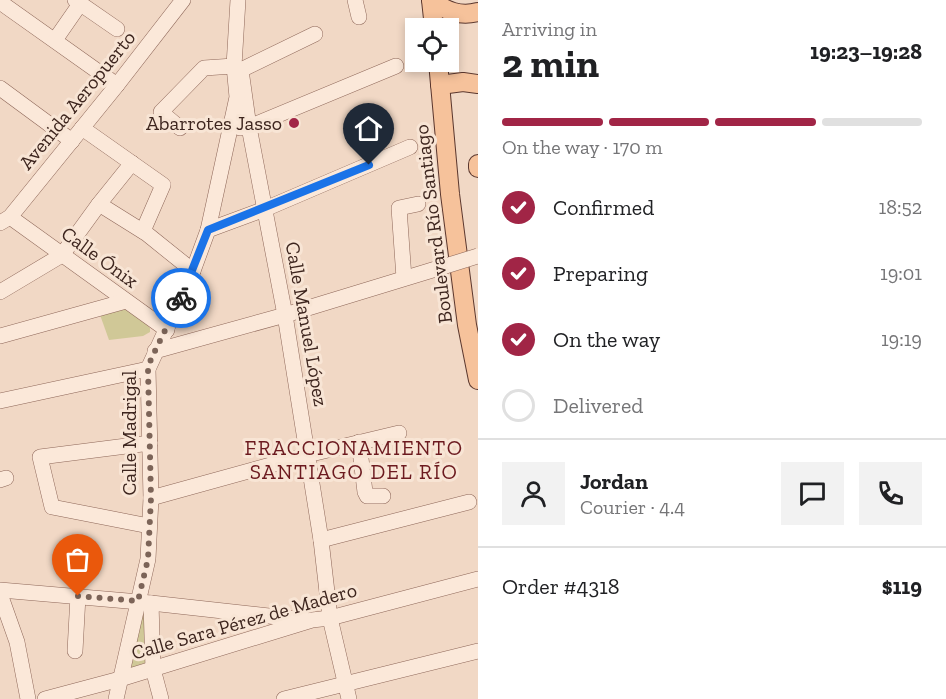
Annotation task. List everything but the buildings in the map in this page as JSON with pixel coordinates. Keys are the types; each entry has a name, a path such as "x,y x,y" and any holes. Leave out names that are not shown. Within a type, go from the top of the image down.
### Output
{"main road":[{"path":"431,0 446,10 460,14 478,12"},
{"path":"431,0 433,18"},
{"name":"Boulevard Río Santiago","path":"439,72 450,194 467,325 478,380"},
{"path":"440,85 463,82 478,84"}],"street":[{"name":"Avenida Aeropuerto","path":"5,220 72,141 183,0"},
{"name":"Calle Madrigal","path":"116,699 120,679 145,602 151,498 148,369 193,271 208,230 237,96 238,0"},
{"path":"355,0 359,17"},
{"path":"0,2 117,85"},
{"path":"55,40 77,2 117,29"},
{"path":"180,128 161,112 204,68 237,68 315,34"},
{"path":"231,128 249,127 396,66"},
{"name":"Calle Manuel López","path":"237,68 285,315 321,540 330,618 348,692"},
{"path":"0,88 72,141"},
{"path":"82,128 163,185 143,231"},
{"path":"208,230 411,147"},
{"path":"0,292 62,255 132,164"},
{"path":"99,204 143,231 193,271"},
{"path":"404,278 399,208 418,204"},
{"name":"Calle Ónix","path":"5,220 62,255 167,330"},
{"path":"155,351 285,315 478,256"},
{"path":"0,336 126,301"},
{"path":"0,401 148,369"},
{"path":"151,498 307,455 399,433"},
{"path":"359,442 365,492 371,497 383,496"},
{"path":"149,526 52,507 40,457 150,443"},
{"path":"321,540 469,502"},
{"name":"Calle Sara Pérez de Madero","path":"45,699 120,679 312,620 330,618 478,579"},
{"path":"455,584 478,591"},
{"path":"28,699 17,642 0,592 145,602 312,620"},
{"path":"75,651 78,596"},
{"path":"145,602 153,669 161,699"},
{"path":"284,699 348,692 478,651"}],"shaded area":[{"path":"125,305 150,328 150,332 143,336 109,340 99,312"},
{"path":"143,606 150,661 129,669"}],"way so far":[{"path":"78,596 138,601 148,559 151,498 148,369 181,298"}],"place":[{"name":"Abarrotes Jasso","path":"294,123"}],"district":[{"name":"FRACCIONAMIENTO SANTIAGO DEL RÍO","path":"354,460"}],"route":[{"path":"181,298 208,230 369,165"}]}
